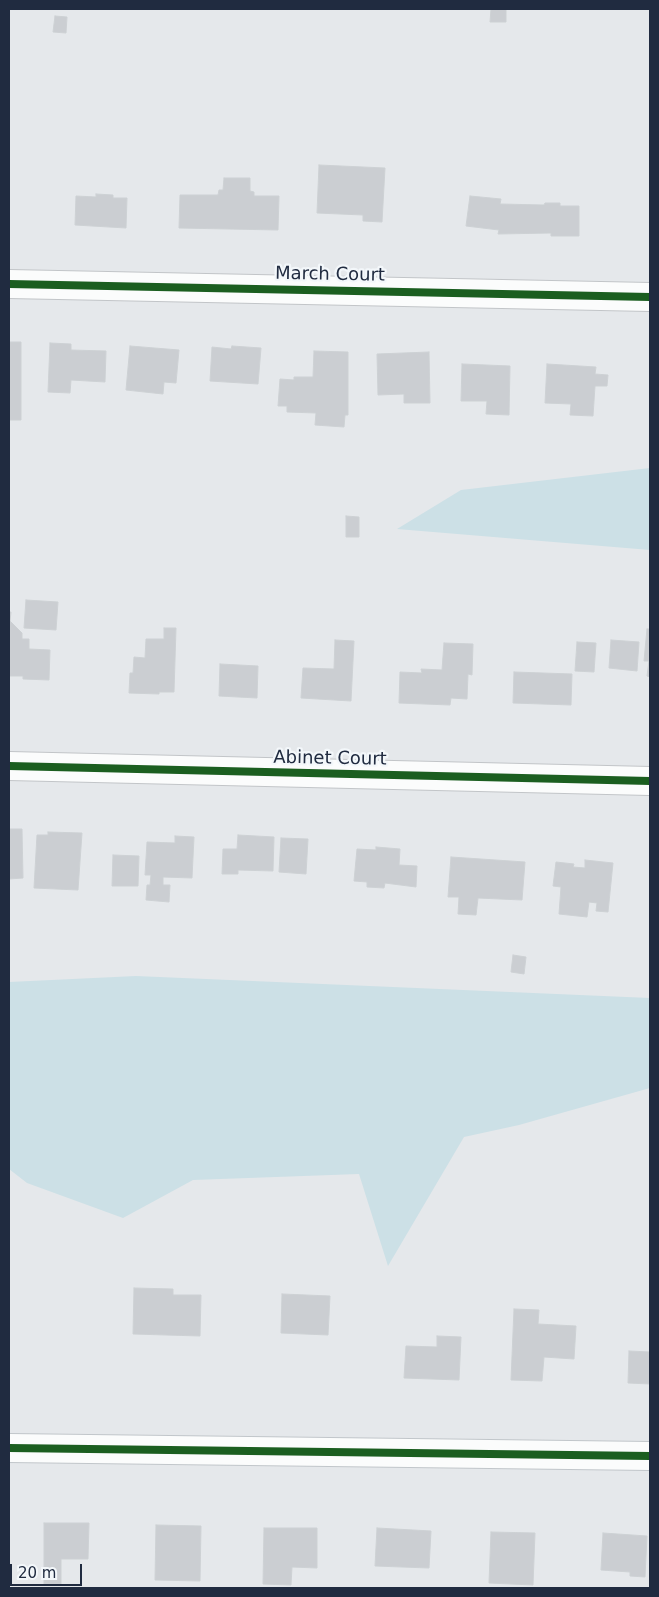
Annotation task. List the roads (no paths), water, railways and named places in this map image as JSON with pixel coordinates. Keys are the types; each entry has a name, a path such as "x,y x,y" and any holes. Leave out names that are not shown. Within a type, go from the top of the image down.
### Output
{"street":[{"name":"March Court","path":"9,284 650,297"},
{"name":"Abinet Court","path":"9,766 650,781"},
{"path":"9,1448 650,1456"}]}
